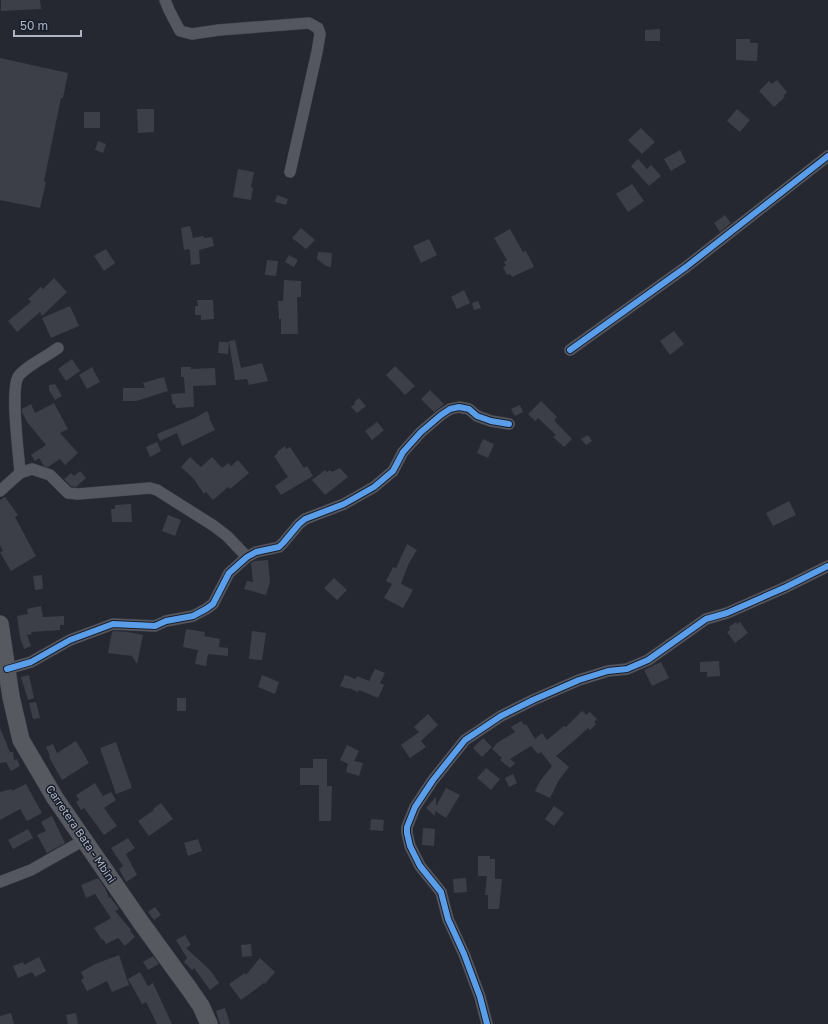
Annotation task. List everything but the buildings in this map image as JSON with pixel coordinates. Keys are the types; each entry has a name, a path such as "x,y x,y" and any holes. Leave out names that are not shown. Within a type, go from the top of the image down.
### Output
{"main road":[{"name":"Carretera Bata - Mbini","path":"0,624 8,669 11,697 21,740 55,798 201,1006 209,1024"}],"street":[{"path":"165,0 180,31 192,34 219,30 309,23 318,28 320,34 317,52 290,172"},
{"path":"570,350 686,266 828,156"},
{"path":"20,473 14,402 15,384 22,371 58,348"},
{"path":"8,669 31,662 70,640 113,624 155,626 166,621 194,616 213,604 229,573 247,557 256,552 279,547 305,519 344,504 374,487 393,471 403,452 421,432 450,409 459,407 469,409 477,416 491,421 509,424"},
{"path":"0,491 20,473 32,469 50,475 68,493 78,494 150,488 156,490 214,526 227,536 247,557"},
{"path":"487,1024 480,996 464,954 448,919 441,892 420,866 410,846 407,833 407,827 416,807 433,780 465,740 501,716 579,680 608,671 627,669 648,660 706,619 733,610 786,588 828,566"},
{"path":"0,882 31,870 84,840"}],"cycle path":[{"path":"570,350 686,267 828,156"},
{"path":"7,669 31,662 70,640 113,624 155,626 166,621 193,616 206,609 213,604 229,573 247,557 256,552 279,547 305,519 344,504 374,487 393,471 403,452 421,432 450,409 459,407 469,409 477,416 491,421 509,424"},
{"path":"487,1024 480,997 464,954 448,919 441,892 420,866 410,846 407,833 407,827 415,807 433,780 465,740 501,716 579,680 608,671 627,669 648,660 706,619 727,613 786,587 828,566"}]}
